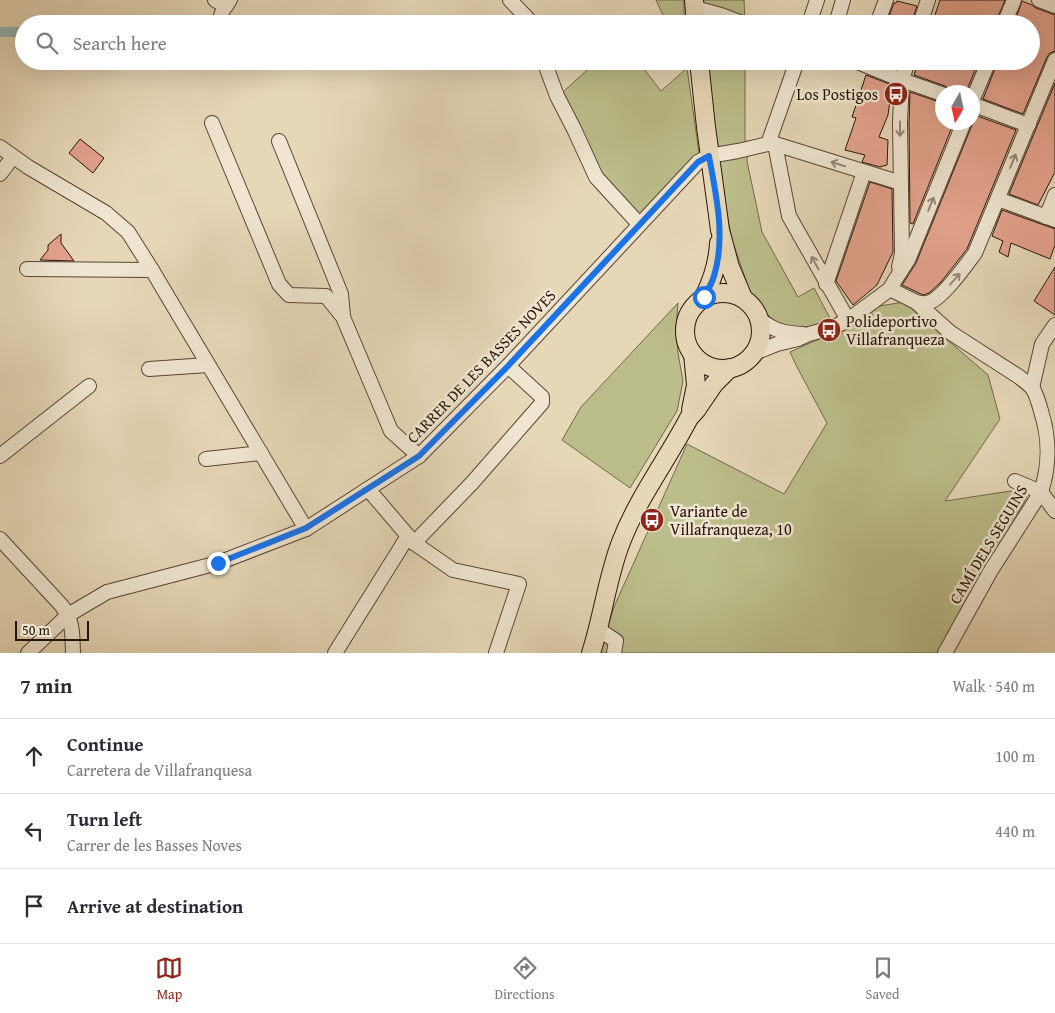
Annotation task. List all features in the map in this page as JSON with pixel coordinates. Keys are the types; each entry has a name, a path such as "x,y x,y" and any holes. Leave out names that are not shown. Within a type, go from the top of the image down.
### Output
{"main road":[{"path":"700,70 709,156 720,230 730,267 743,298"},
{"path":"704,297 720,292 728,293 743,298 753,307 760,320 761,337 754,353 744,363 723,369 709,366 697,359 686,339 686,323 692,308 704,297 716,267 720,230"},
{"path":"591,653 618,550 627,528 646,491 689,418 696,386 693,354"},
{"path":"689,418 714,384 730,368"}],"street":[{"path":"510,0 524,15"},
{"path":"812,15 817,0"},
{"path":"839,15 843,0"},
{"path":"880,15 886,0"},
{"path":"923,15 927,0"},
{"path":"1008,15 1014,0"},
{"path":"1039,0 1055,6"},
{"path":"220,15 224,2"},
{"path":"695,11 721,15"},
{"path":"916,302 928,303 935,299 956,279 975,253 1055,60"},
{"path":"547,70 557,96 596,177 639,224"},
{"path":"794,70 772,144 789,216 848,320"},
{"path":"879,70 935,92"},
{"path":"893,285 902,253 900,122 902,80 905,70"},
{"path":"979,85 985,70"},
{"path":"980,105 1029,124"},
{"path":"212,123 279,284 288,296 326,296 343,316 392,431 419,456"},
{"path":"754,353 834,327 867,308 893,285 908,260 961,130"},
{"path":"279,141 341,294 343,316"},
{"path":"709,156 772,144 901,183"},
{"path":"0,147 28,167 106,213 128,232 306,528"},
{"name":"CARRER DE LES BASSES NOVES","path":"28,653 68,615 107,592 218,563 306,528 419,456 508,366 698,162 709,156"},
{"path":"0,174 13,157"},
{"path":"826,284 864,172"},
{"path":"998,199 1050,219 1055,195"},
{"path":"902,231 918,234"},
{"path":"27,269 152,270"},
{"name":"CAMÍ DELS SEGUINS","path":"893,285 916,302 943,327 1018,376 1032,388 1051,433 1041,492 990,572 945,653"},
{"path":"935,299 937,320"},
{"path":"760,320 780,332 809,334"},
{"path":"1032,388 1042,344 1055,325"},
{"path":"149,369 208,365"},
{"path":"335,653 411,540 472,483 542,403 542,397 508,366"},
{"path":"1018,376 1036,369"},
{"path":"0,456 88,386"},
{"path":"206,459 261,453"},
{"path":"1015,481 1041,492 1055,511"},
{"path":"368,489 411,540 453,570 519,584 496,653"},
{"path":"0,539 62,606 68,615 72,623 74,653"},
{"path":"598,629 616,641 614,653"}],"green space":[{"path":"656,0 684,0 684,15 663,15"},
{"path":"702,0 744,0 745,15 703,15"},
{"path":"587,70 645,70 661,91 685,70 687,70 699,153 635,218 599,176 583,132 563,92"},
{"path":"707,70 745,70 745,140 748,149 747,161 762,232 798,297 814,288 832,322 805,330 782,326 765,313 750,292 732,240 720,181"},
{"path":"904,302 988,375 1000,419 945,501 1011,491 1027,497 939,653 599,653 614,607 687,444 784,494 827,423 790,352 873,315 867,308"},
{"path":"678,303 676,327 683,381 677,411 630,488 562,440 581,407"}],"building":[{"path":"940,0 1005,0 999,15 935,15"},
{"path":"897,1 917,6 914,15 889,15 894,3"},
{"path":"1022,1 1055,15 1055,51 1047,57 1023,114 983,99 994,70 1040,70 1040,15 1017,15"},
{"path":"916,70 975,70 969,85 942,85 914,75"},
{"path":"866,75 892,85 888,115 879,137 888,140 887,165 880,167 862,162 865,155 845,150 856,118 852,117"},
{"path":"1055,83 1055,172 1038,205 1009,194"},
{"path":"910,92 935,101 935,130 951,130 913,224 910,223"},
{"path":"980,117 1016,130 967,249 941,282 929,293 923,295 902,285 916,263 970,130 980,130"},
{"path":"80,139 104,158 93,173 69,153"},
{"path":"870,182 892,189 893,252 877,285 853,305 836,281"},
{"path":"1002,210 1055,229 1055,245 1050,259 1011,243 1008,257 999,252 1003,241 992,236"},
{"path":"61,234 61,243 74,261 40,260 48,250 48,245"},
{"path":"1055,267 1055,315 1034,301"}],"waterway":[{"path":"0,32 15,32"}],"place":[{"name":"Los Postigos","path":"896,94"},
{"name":"Polideportivo Villafranqueza","path":"829,330"},
{"name":"Variante de Villafranqueza, 10","path":"652,520"}],"route":[{"path":"218,563 306,528 419,456 508,366 698,162 709,156 720,230 718,257 714,276 704,297"}]}
